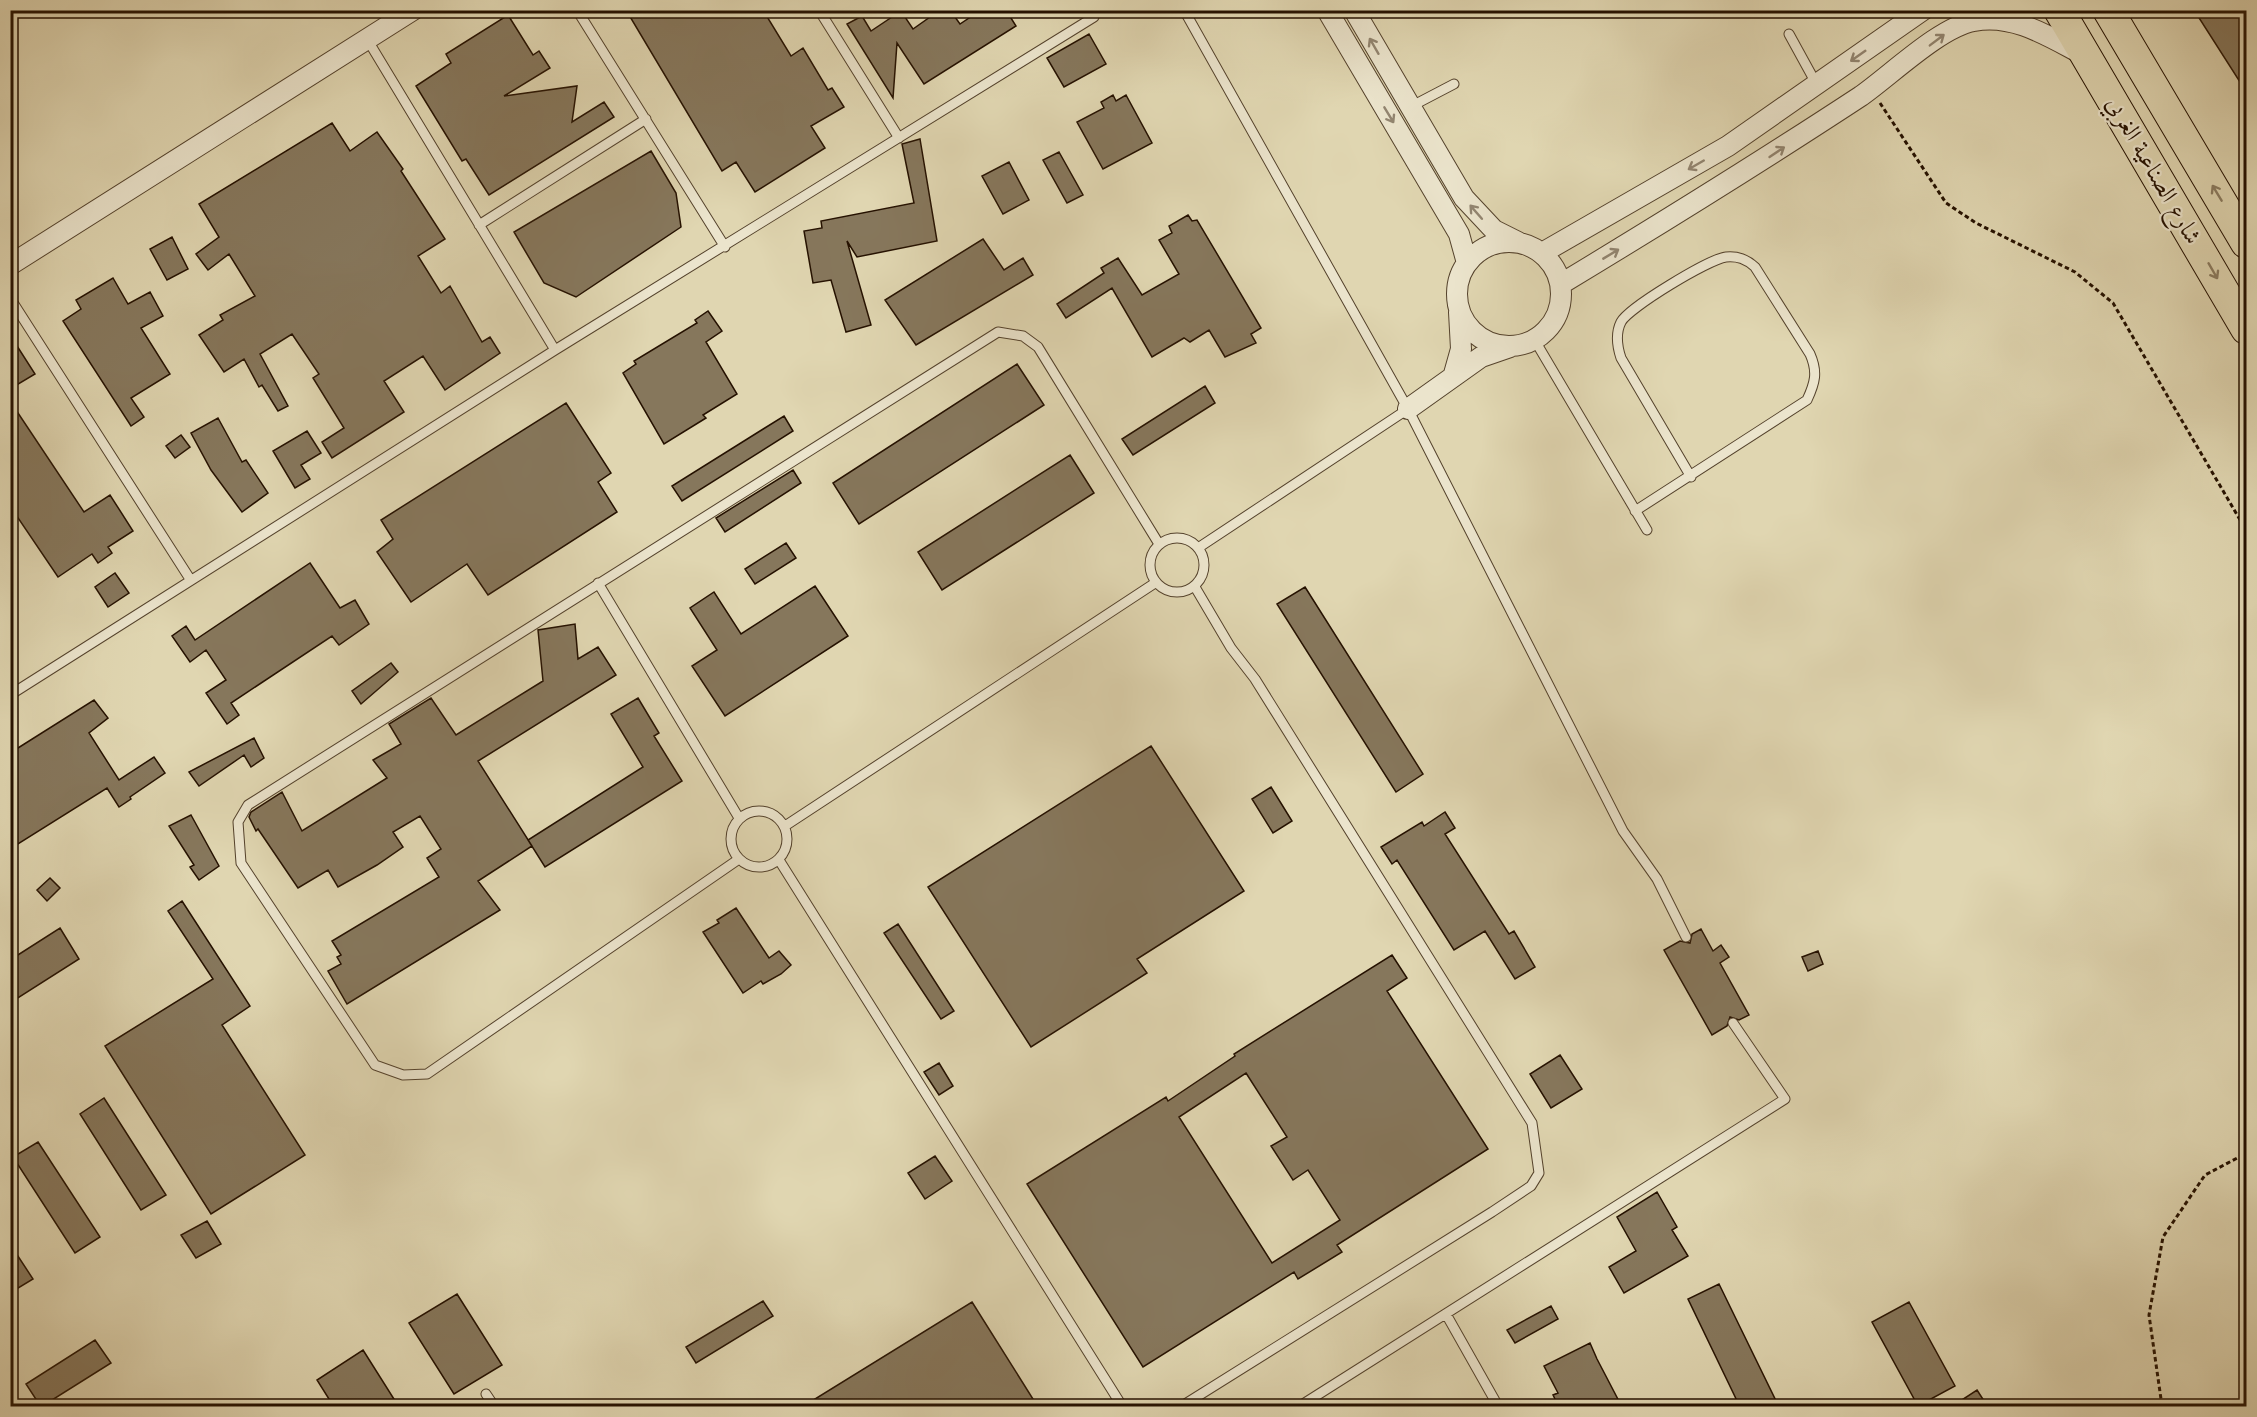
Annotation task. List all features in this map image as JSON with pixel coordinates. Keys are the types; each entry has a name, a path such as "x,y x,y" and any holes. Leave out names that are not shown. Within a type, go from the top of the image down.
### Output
{"main road":[{"name":"شارع الصناعية الغربي","path":"2060,10 2247,329"},
{"name":"شارع الصناعية الغربي","path":"2108,10 2247,243"}],"street":[{"path":"1327,10 1459,234 1467,263"},
{"path":"1354,10 1464,198 1494,230 1542,253 1554,267 1561,284 1558,312 1549,328 1525,342 1481,357 1454,374 1408,409"},
{"path":"1542,253 1728,146 1923,10"},
{"path":"10,266 408,12"},
{"path":"1561,284 1746,173 1871,89 1949,31 1972,21 1995,19 2019,24 2088,58"},
{"path":"1728,146 1731,162 1746,173"},
{"path":"1454,374 1461,349 1459,280 1467,263 1489,246 1507,242 1523,244"},
{"path":"1459,308 1467,324 1480,337 1498,345 1525,342"}],"lane":[{"path":"577,10 725,247"},
{"path":"819,10 899,138"},
{"path":"1184,10 1408,409 1623,831 1657,879 1686,938"},
{"path":"10,695 555,350 1094,17"},
{"path":"1789,34 1818,85"},
{"path":"367,39 555,350"},
{"path":"1410,107 1454,84"},
{"path":"479,225 646,119"},
{"path":"1635,511 1691,477 1807,400 1816,378 1815,365 1810,354 1755,267 1747,260 1737,257 1713,260 1627,313 1617,334 1617,347 1621,358 1691,477"},
{"path":"10,298 190,579"},
{"path":"739,859 427,1074 403,1075 375,1065 241,863 238,822 248,805 998,332 1023,336 1038,347 1159,544"},
{"path":"1525,342 1647,530"},
{"path":"1198,548 1408,409"},
{"path":"1184,538 1198,548 1204,563 1200,580 1195,586 1178,593 1162,589 1155,583 1149,567 1150,558 1159,544 1167,540 1184,538"},
{"path":"598,583 739,818"},
{"path":"785,826 1155,583"},
{"path":"1182,1407 1492,1212 1531,1186 1539,1173 1532,1123 1256,679 1230,648 1195,586"},
{"path":"755,810 773,813 785,826 788,844 779,860 763,868 745,865 733,852 730,834 739,818 755,810"},
{"path":"779,860 1122,1407"},
{"path":"1300,1407 1785,1099 1733,1023"},
{"path":"1446,1314 1498,1407"},
{"path":"486,1394 494,1407"},
{"path":"645,1407 650,1407"}],"path":[{"path":"1871,89 1946,203 1976,223 2075,272 2113,303 2247,530"},
{"path":"2162,1407 2149,1315 2163,1237 2205,1175 2241,1156 2247,1156"}],"building":[{"path":"626,10 763,10 791,56 803,48 828,90 832,88 844,107 811,126 825,148 755,192 736,162 722,171"},
{"path":"940,10 950,10 960,24 981,10 1006,10 1016,26 924,84 897,43 893,98 847,24 862,16 871,31 901,11 913,29"},
{"path":"2194,10 2247,10 2247,93"},
{"path":"508,15 533,55 539,51 550,68 504,96 577,86 572,122 604,102 614,117 489,195 466,159 462,161 416,86 451,63 446,54"},
{"path":"1089,34 1106,64 1064,87 1047,58"},
{"path":"1113,95 1116,101 1126,95 1152,143 1103,169 1077,122 1104,108 1101,102"},
{"path":"332,123 350,151 377,132 403,169 401,171 445,239 418,256 441,293 450,286 482,342 490,337 500,353 445,390 423,356 384,381 404,412 332,458 322,442 344,428 313,378 319,374 292,334 260,354 288,406 278,411 262,385 259,387 244,359 224,372 199,335 223,320 220,315 255,296 229,254 208,270 196,254 219,237 199,204"},
{"path":"920,139 937,241 857,257 847,241 871,325 846,332 831,280 813,283 804,231 822,228 821,221 914,203 902,144"},
{"path":"651,151 676,193 681,227 576,297 544,283 514,232"},
{"path":"1059,152 1083,195 1067,203 1043,160"},
{"path":"1009,162 1029,200 1003,214 982,176"},
{"path":"1188,215 1192,221 1197,220 1261,328 1251,334 1256,343 1225,357 1209,330 1190,342 1184,338 1152,357 1112,288 1066,318 1057,304 1104,273 1101,268 1118,258 1142,295 1179,274 1159,240 1172,233 1169,226"},
{"path":"172,237 188,269 167,280 150,249"},
{"path":"983,239 1004,270 1023,258 1033,275 916,345 885,300"},
{"path":"113,278 128,304 150,292 163,316 141,328 170,374 131,398 144,417 131,426 63,321 81,309 76,300"},
{"path":"708,311 722,331 706,342 737,394 703,415 706,418 664,444 623,373 636,364 634,361 697,323 695,320"},
{"path":"10,335 35,374 10,389"},
{"path":"1017,364 1044,405 859,524 833,483"},
{"path":"1205,386 1215,403 1133,455 1122,439"},
{"path":"10,401 84,512 110,495 133,531 108,547 112,553 98,563 92,554 58,577 10,506"},
{"path":"566,403 611,473 598,482 617,512 488,595 467,564 411,602 377,552 393,539 381,520"},
{"path":"784,416 793,431 682,501 672,486"},
{"path":"218,418 242,462 246,460 268,493 242,512 211,470 191,433"},
{"path":"307,431 321,453 301,465 310,479 295,488 273,451"},
{"path":"181,435 190,447 175,458 166,446"},
{"path":"1070,455 1094,493 942,590 918,552"},
{"path":"793,470 801,483 725,532 716,518"},
{"path":"786,543 796,558 755,584 745,569"},
{"path":"310,563 340,608 355,600 369,624 339,645 332,636 231,703 239,715 227,724 206,693 226,680 206,650 190,662 172,636 186,626 195,640"},
{"path":"115,573 129,593 108,607 95,587"},
{"path":"815,586 848,636 725,716 692,666 717,650 690,608 714,592 741,634"},
{"path":"1305,587 1423,774 1396,792 1277,604"},
{"path":"575,624 578,659 598,647 616,675 478,761 532,846 478,881 500,910 347,1004 328,971 341,964 337,957 341,955 332,941 439,877 427,858 441,849 420,816 393,832 403,847 377,865 338,887 328,870 298,888 258,829 256,831 249,817 251,812 282,792 302,831 387,778 373,760 401,744 389,724 431,698 456,735 543,681 538,630"},
{"path":"391,663 398,672 361,704 352,691"},
{"path":"638,698 659,733 654,736 682,781 545,867 528,840 643,767 611,714"},
{"path":"94,700 108,718 89,733 119,780 154,757 165,773 119,807 107,788 10,849 10,753"},
{"path":"254,738 264,758 251,767 244,755 199,786 189,772"},
{"path":"1151,746 1244,891 1137,959 1147,973 1031,1047 928,887"},
{"path":"1271,787 1292,821 1273,833 1252,799"},
{"path":"1445,812 1455,828 1445,834 1509,934 1514,931 1535,967 1515,979 1485,931 1454,950 1397,860 1392,864 1381,847 1422,822 1424,826"},
{"path":"191,815 219,866 199,880 190,867 194,865 169,826"},
{"path":"50,878 60,888 47,901 37,890"},
{"path":"182,901 250,1006 222,1025 305,1155 211,1214 105,1046 213,979 168,911"},
{"path":"736,908 769,958 779,951 791,965 781,974 763,984 761,981 743,993 703,932 719,923 717,920"},
{"path":"898,924 954,1011 941,1019 884,933"},
{"path":"60,928 79,959 10,1003 10,960"},
{"path":"1701,929 1713,951 1721,945 1729,957 1720,963 1749,1015 1739,1020 1730,1017 1727,1026 1712,1035 1664,950 1680,941 1690,943 1692,934"},
{"path":"1818,951 1823,964 1808,971 1802,957"},
{"path":"1392,955 1407,978 1387,991 1488,1149 1337,1245 1342,1252 1298,1279 1294,1272 1143,1367 1027,1184 1166,1097 1168,1101 1235,1056 1234,1054","holes":["1246,1073 1287,1137 1271,1146 1293,1180 1308,1170 1340,1220 1272,1263 1179,1117"]},
{"path":"1560,1055 1582,1089 1551,1108 1530,1074"},
{"path":"939,1063 953,1086 939,1095 924,1072"},
{"path":"104,1098 166,1195 141,1210 80,1114"},
{"path":"38,1142 100,1237 75,1253 13,1157"},
{"path":"935,1156 952,1181 925,1199 908,1173"},
{"path":"1657,1192 1677,1227 1672,1230 1688,1256 1624,1293 1609,1267 1636,1251 1617,1217"},
{"path":"207,1221 221,1244 196,1258 181,1235"},
{"path":"10,1244 33,1279 10,1293"},
{"path":"1719,1284 1779,1407 1740,1407 1688,1299"},
{"path":"457,1294 502,1365 454,1394 409,1323"},
{"path":"763,1301 773,1316 696,1363 686,1347"},
{"path":"972,1302 1038,1407 802,1407"},
{"path":"1909,1302 1955,1386 1918,1406 1872,1322"},
{"path":"1551,1306 1558,1319 1515,1343 1507,1330"},
{"path":"95,1340 111,1363 41,1407 26,1384"},
{"path":"1590,1343 1622,1407 1559,1407 1553,1395 1558,1393 1544,1366"},
{"path":"363,1350 399,1407 334,1407 317,1380"},
{"path":"1977,1390 1988,1407 1951,1407"}]}
